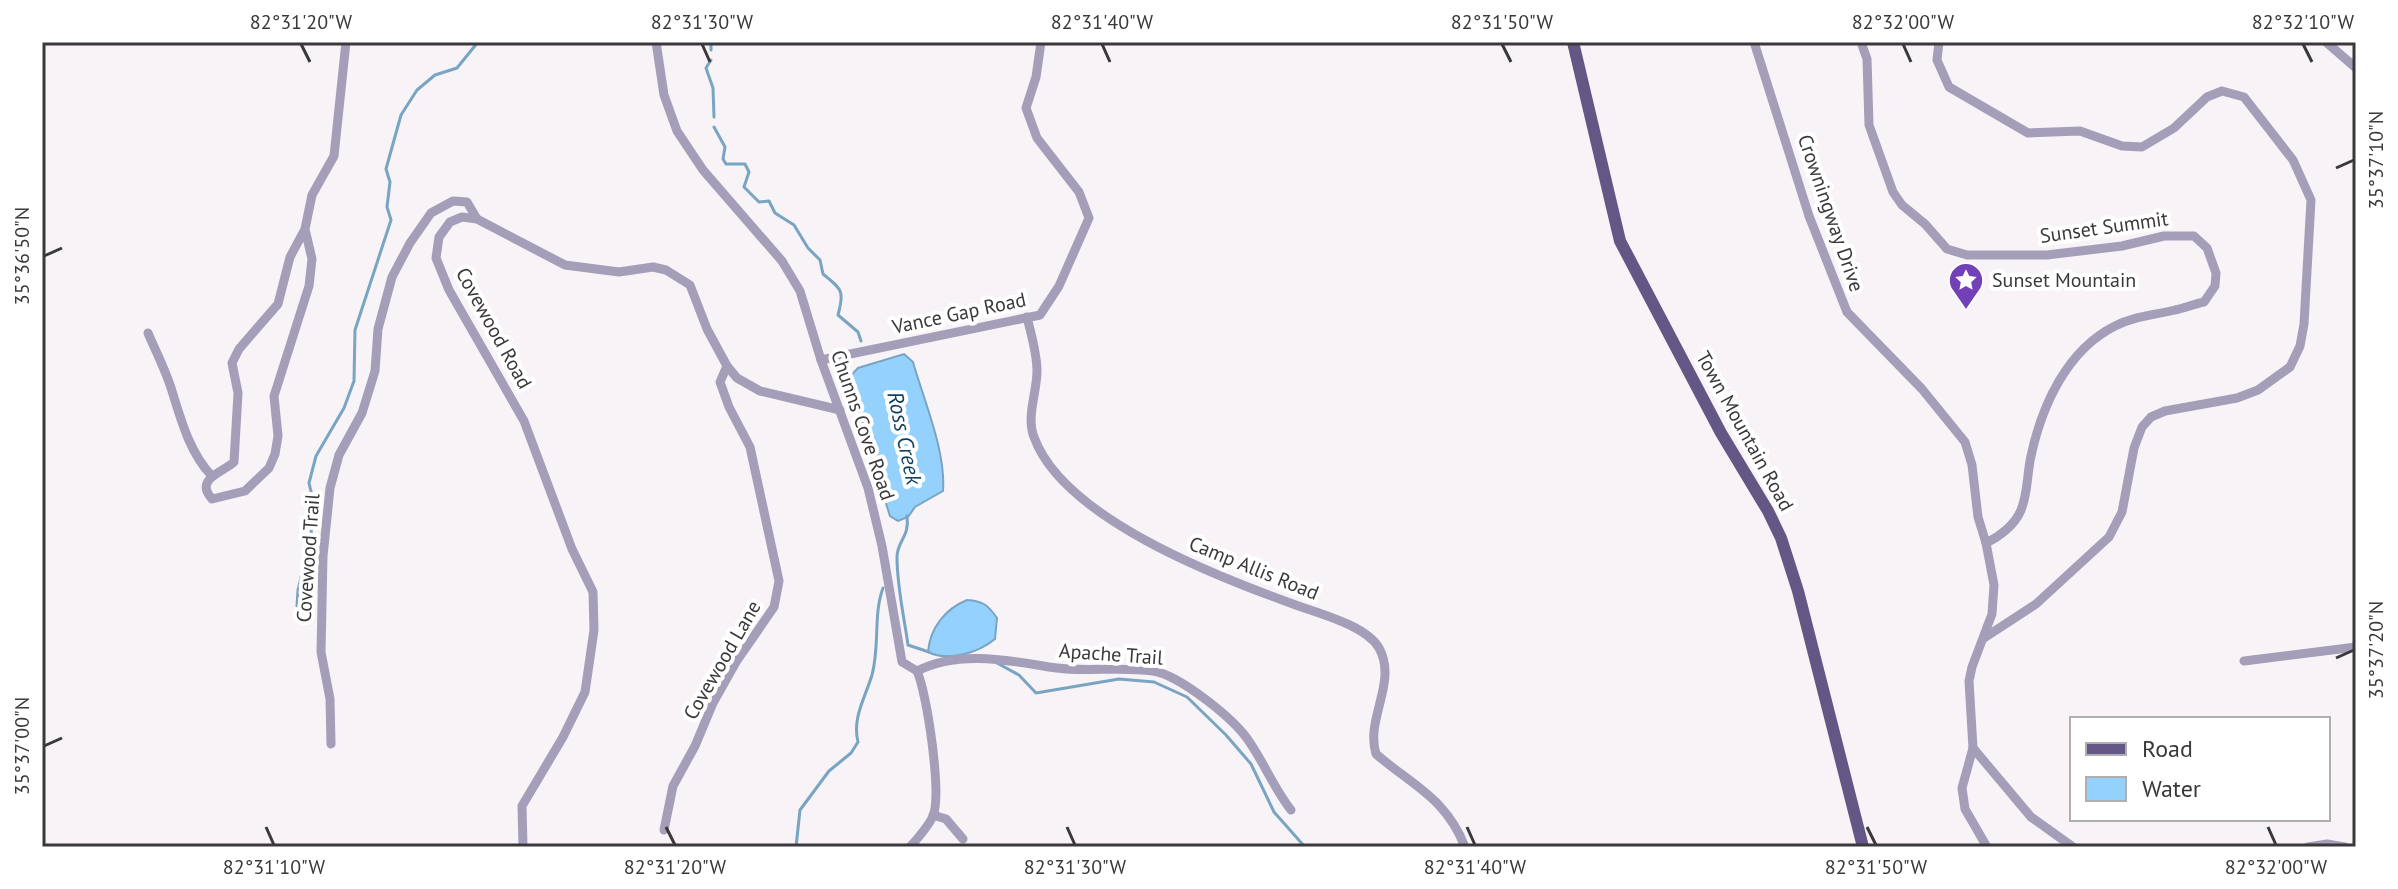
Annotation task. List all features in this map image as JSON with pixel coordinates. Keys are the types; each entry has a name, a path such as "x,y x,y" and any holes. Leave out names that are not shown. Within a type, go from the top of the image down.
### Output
{"main road":[{"name":"Town Mountain Road","path":"1573,42 1620,241 1721,433 1781,538 1798,591 1863,847"}],"street":[{"path":"305,229 312,259 309,286 274,396 278,436 275,454 269,468 245,491 219,500 212,499 206,493 205,484 211,475 234,462 238,393 232,363 239,349 278,304 290,257 305,229 312,195 334,156 346,42"},
{"name":"Chunns Cove Road","path":"656,42 664,95 677,131 703,170 792,275 800,291 821,360 864,477 877,525 902,662 917,671 925,696 936,782 933,815"},
{"name":"Vance Gap Road","path":"821,360 1040,315 1059,286 1089,218 1079,192 1037,138 1026,108 1036,77 1041,42"},
{"name":"Crowningway Drive","path":"1754,42 1809,216 1847,312 1922,389 1965,442 1972,465 1978,517 1986,543"},
{"name":"Sunset Summit","path":"1861,42 1867,59 1869,125 1893,192 1902,205 1925,224 1947,249 1980,256 2047,255 2179,235 2194,236 2207,248 2213,260 2215,286 2204,302 2138,317 2115,326 2093,340 2063,373 2048,401 2031,455 2022,509 2016,520 1986,543"},
{"path":"1939,42 1937,60 1949,87 2028,133 2080,131 2122,146 2142,147 2174,128 2207,97 2222,91 2244,97 2293,160 2311,200 2304,324 2300,346 2290,367 2268,384 2237,398 2165,411 2151,417 2142,427 2134,448 2122,512 2109,537 2036,604 1983,639"},
{"path":"2326,42 2356,68"},
{"name":"Covewood Trail","path":"331,744 330,699 321,652 323,556 330,488 339,455 362,413 375,371 378,329 392,277 410,243 431,213 453,201 467,202 477,219"},
{"name":"Covewood Road","path":"477,219 462,217 450,222 439,237 436,258 449,290 524,421 572,549 593,592 594,630 585,692 562,739 522,806 523,847"},
{"path":"477,219 565,265 619,272 653,267 666,270 690,285 707,329 737,378 760,391 840,410"},
{"name":"Camp Allis Road","path":"1027,317 1037,369 1031,425 1034,437 1056,472 1076,494 1138,536 1178,556 1349,625 1373,640 1385,671 1373,737 1376,754 1429,793 1445,811 1465,847"},
{"path":"148,333 172,390 178,415 202,465 211,475"},
{"name":"Covewood Lane","path":"664,830 673,786 736,662 774,607 779,581 750,447 720,382 727,366"},
{"path":"1986,543 1994,585 1992,614 1969,681 1973,748 1963,781 1962,797 1971,821 1987,847"},
{"path":"2244,661 2356,647"},
{"name":"Apache Trail","path":"917,671 953,661 1004,659 1056,668 1139,670 1169,675 1243,734 1291,810"},
{"path":"1973,748 2031,817 2073,847"},
{"path":"910,847 933,815 946,819 963,839"},
{"path":"2308,847 2327,844 2345,847"}],"water":[{"path":"904,354 913,362 933,426 941,459 943,491 898,521 890,516 865,437 861,414 851,405 846,381 858,368"},
{"path":"967,600 985,604 997,618 995,639 980,648 954,656 928,652 940,620"}],"waterway":[{"path":"297,606 311,536 313,500 309,483 316,456 344,408 354,381 355,330 391,220 387,207 390,182 386,169 401,115 417,90 435,75 457,68 478,42"},
{"name":"Ross Creek","path":"711,42 711,50"},
{"name":"Ross Creek","path":"711,60 706,68 713,88 714,117"},
{"name":"Ross Creek","path":"714,127 725,147 723,159 726,164 745,164 749,172 744,187 759,202 769,201 775,213 794,225 808,248 820,260 823,274 840,291 838,315 858,332 861,341"},
{"path":"907,516 907,529 897,557 899,590 908,645 929,652"},
{"path":"796,847 800,810 829,771 851,753 858,742 858,716 872,675 883,588"},
{"path":"997,663 1019,675 1036,693 1119,679 1154,682 1187,697 1251,764 1274,812 1305,847"}],"place":[{"name":"Sunset Mountain","path":"1966,311"}]}
